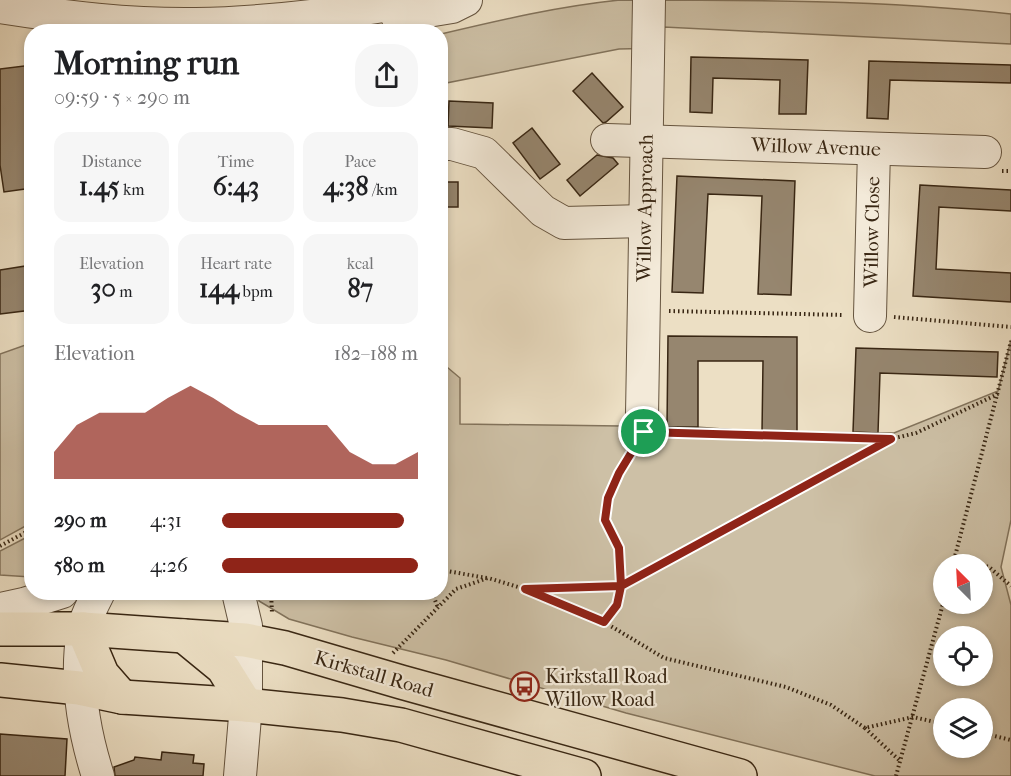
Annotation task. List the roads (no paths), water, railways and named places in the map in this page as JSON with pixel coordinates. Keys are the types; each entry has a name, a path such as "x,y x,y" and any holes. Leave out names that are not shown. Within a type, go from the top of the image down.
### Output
{"main road":[{"name":"Kirkstall Road","path":"0,629 83,629 245,640 285,648 740,776"},
{"path":"83,629 102,674 122,697"},
{"path":"184,636 223,668 246,705"},
{"path":"0,680 79,688 122,697 246,705 342,715 401,725 584,776"}],"street":[{"path":"0,7 196,24 361,10 419,0"},
{"path":"316,24 361,10 388,17 420,14 452,7 466,0"},
{"name":"Willow Approach","path":"647,426 644,311 649,0"},
{"name":"Willow Avenue","path":"607,140 985,152"},
{"path":"448,144 484,153 543,211 564,223 645,221"},
{"name":"Willow Close","path":"870,316 874,149"},
{"path":"0,609 37,600"},
{"path":"96,600 83,629 79,688 91,753 98,776"},
{"path":"240,600 246,626 246,705 240,776"}],"place":[{"name":"Kirkstall Road Willow Road","path":"524,687"}]}
